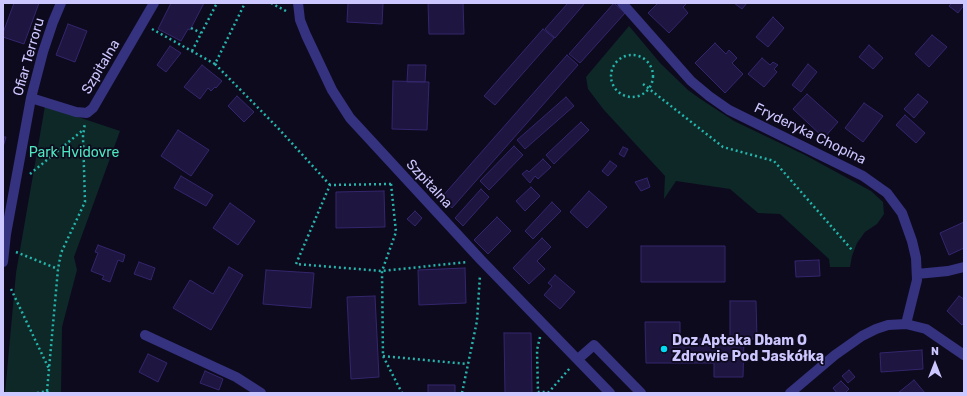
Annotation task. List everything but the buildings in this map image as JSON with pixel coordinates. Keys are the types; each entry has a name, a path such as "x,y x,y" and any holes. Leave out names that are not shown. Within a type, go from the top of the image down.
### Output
{"street":[{"name":"Ofiar Terroru","path":"3,262 6,234 31,98 43,52 61,3"},
{"name":"Szpitalna","path":"31,98 76,112 87,113 93,108 154,3"},
{"name":"Szpitalna","path":"298,3 300,20 306,35 332,90 350,118 481,260 610,393"},
{"name":"Fryderyka Chopina","path":"622,3 691,81 709,96 729,110 863,176 887,193 902,214 912,241 916,258 917,274 906,324"},
{"path":"917,274 943,272 964,267"},
{"path":"790,393 835,355 862,336 888,325 906,324 926,329 964,355"},
{"path":"145,335 236,377 261,393"},
{"path":"578,359 594,345 641,393"}],"path":[{"path":"192,51 217,3"},
{"path":"215,64 245,3"},
{"path":"271,3 288,12"},
{"path":"143,24 215,64 278,128 330,185 391,184"},
{"path":"191,28 201,33"},
{"path":"626,55 637,55 642,57 650,66 652,73 652,80 648,89 638,96 631,97 618,92 613,86 611,79 614,64 626,55"},
{"path":"644,84 648,89 723,147 774,161 852,250"},
{"path":"37,393 48,392 58,269 62,253 85,202 83,136 87,113"},
{"path":"30,175 84,130"},
{"path":"389,162 396,232 382,271 383,356 402,393"},
{"path":"330,185 296,264 382,271 481,260 477,321 462,393"},
{"path":"16,252 58,269"},
{"path":"11,289 49,369"},
{"path":"542,323 538,350 538,392 548,392 578,359"},
{"path":"383,356 467,364"}],"green space":[{"path":"629,26 661,64 688,90 699,98 734,121 805,155 871,191 883,202 884,214 877,224 865,232 857,243 850,267 830,267 829,259 780,214 758,213 730,189 676,181 664,199 665,176 604,110 588,89 586,77"},
{"name":"Park Hvidovre","path":"45,106 120,131 74,257 77,270 62,327 61,393 5,393 16,273"}],"place":[{"name":"Doz Apteka Dbam O Zdrowie Pod Jaskółką","path":"664,349"}]}
